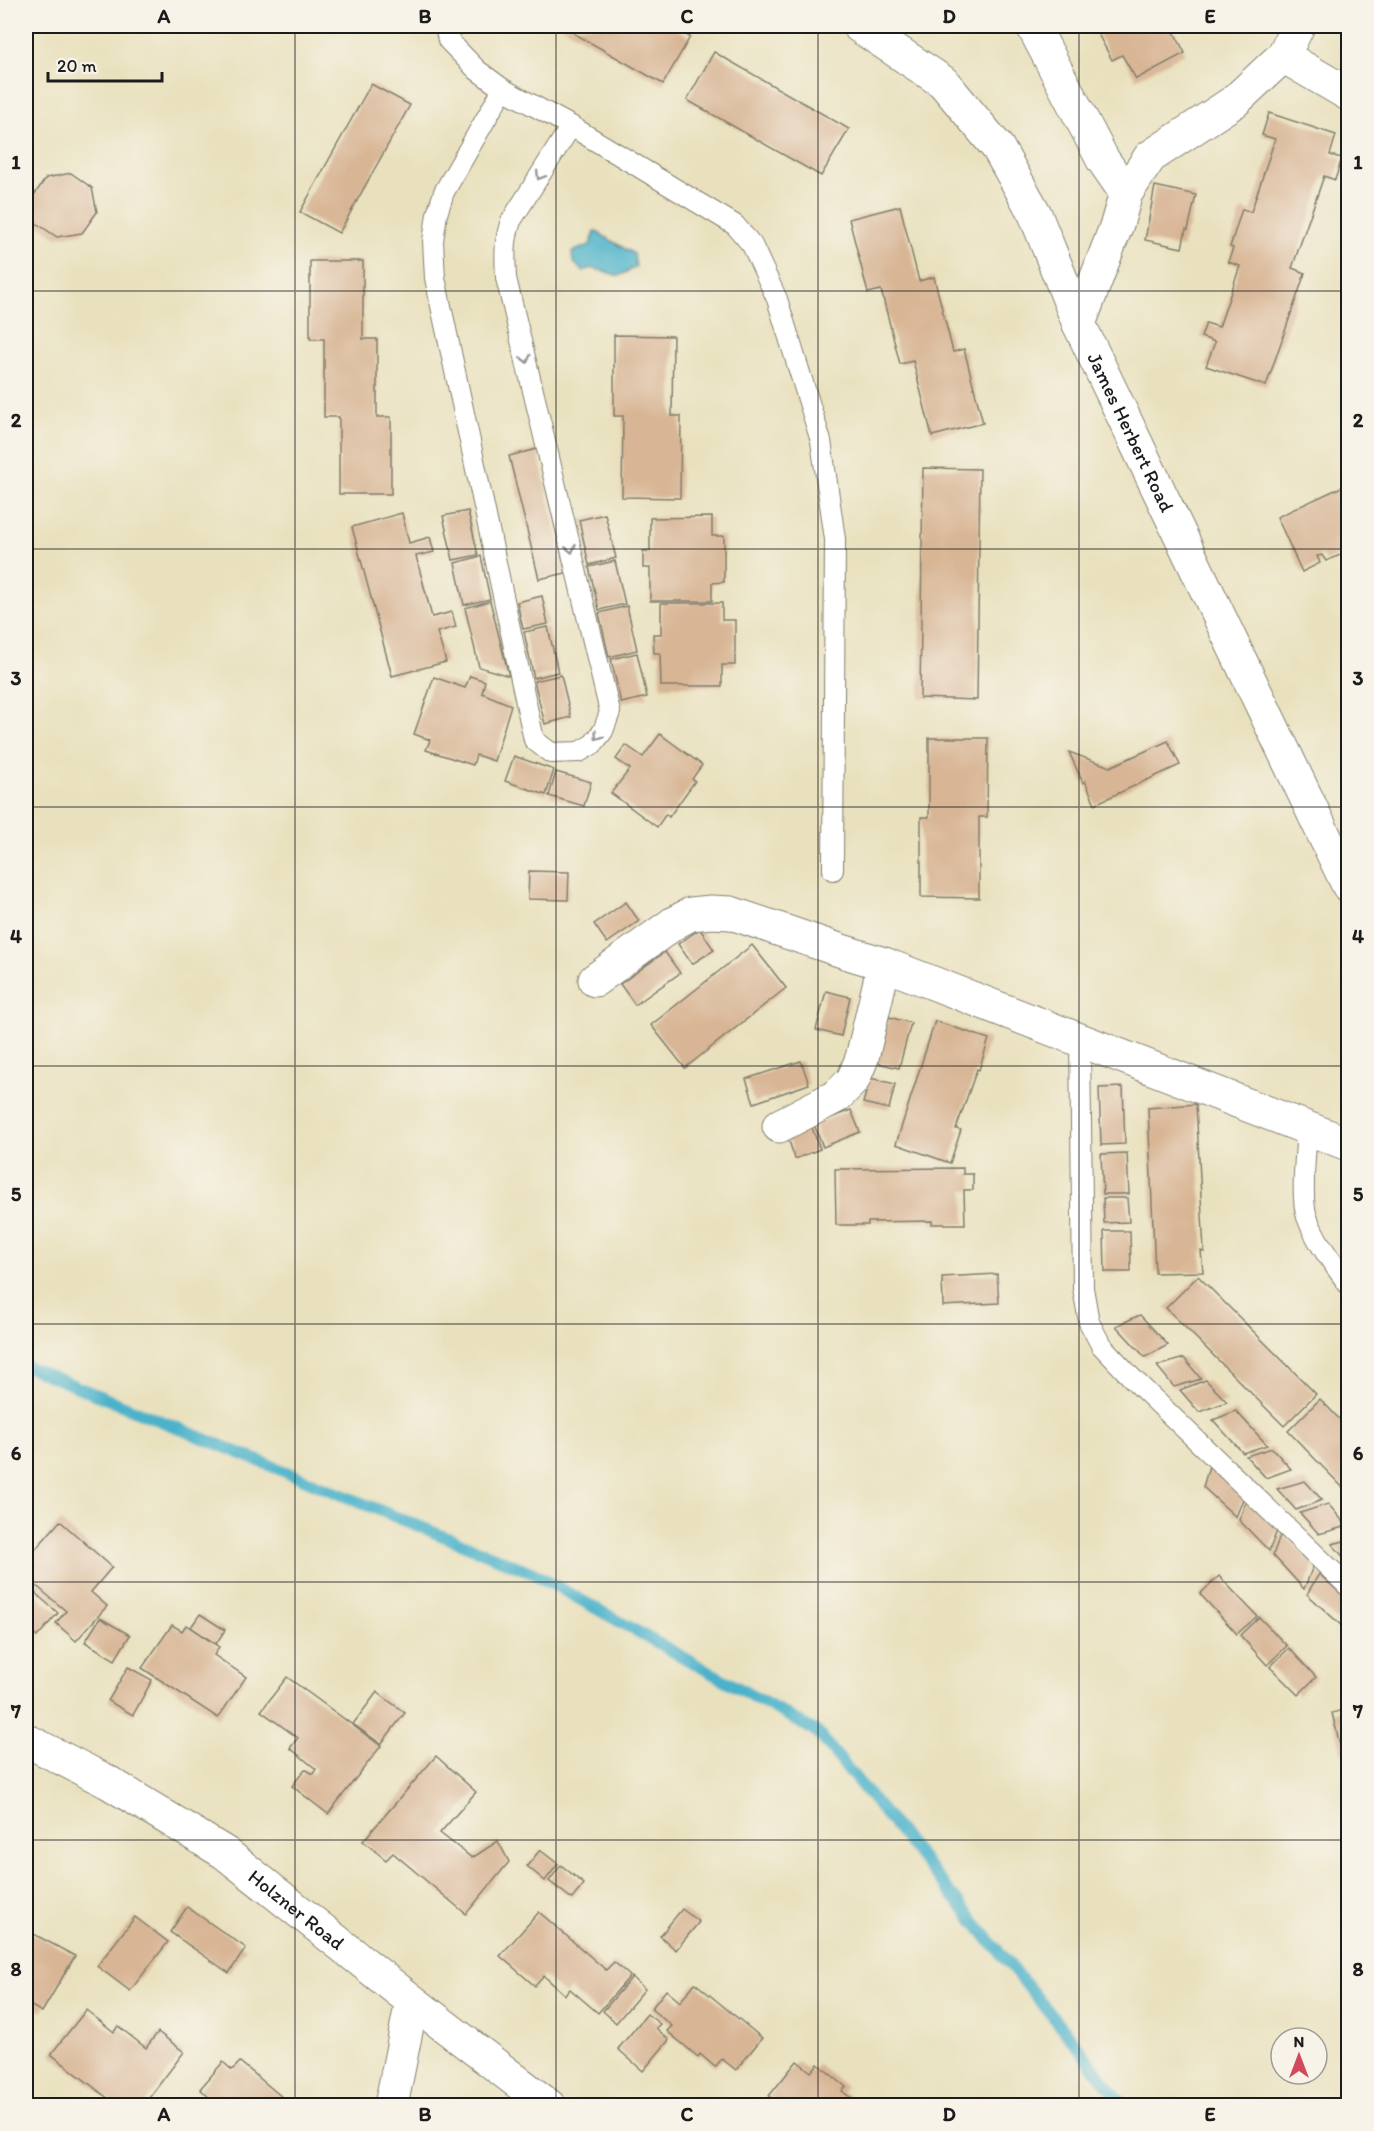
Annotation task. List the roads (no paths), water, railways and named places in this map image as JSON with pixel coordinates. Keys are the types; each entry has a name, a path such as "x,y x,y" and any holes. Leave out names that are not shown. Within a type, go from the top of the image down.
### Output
{"street":[{"name":"James Herbert Road","path":"859,26 943,82 998,148 1035,214 1079,324 1348,885"},
{"path":"1033,26 1102,160 1126,193"},
{"path":"1079,324 1117,224 1126,193 1149,157 1235,101 1283,56 1298,26"},
{"path":"1283,56 1348,94"},
{"path":"596,980 674,923 691,914 731,913 884,964 1348,1144"},
{"path":"779,1126 837,1096 853,1080 862,1058 884,964"},
{"name":"Holzner Road","path":"26,1740 108,1782 225,1853 549,2106"},
{"path":"391,2106 412,2001"}],"lane":[{"path":"445,26 448,40 477,70 503,89 571,126 735,225 752,245 777,299 821,441 835,539 833,870"},
{"path":"503,89 444,192 437,214 433,242 435,278 534,740 551,753 579,752 593,744 603,731 610,712 507,278 505,238 512,221 571,126"},
{"path":"1080,1041 1083,1288 1089,1322 1101,1345 1132,1378 1348,1586"},
{"path":"1308,1129 1304,1181 1306,1215 1322,1248 1348,1284"}],"water":[{"path":"595,231 634,254 636,267 619,276 592,268 583,271 573,262 572,252 590,245"}],"waterway":[{"path":"26,1366 531,1572 817,1732 1074,2042 1124,2106"}]}
